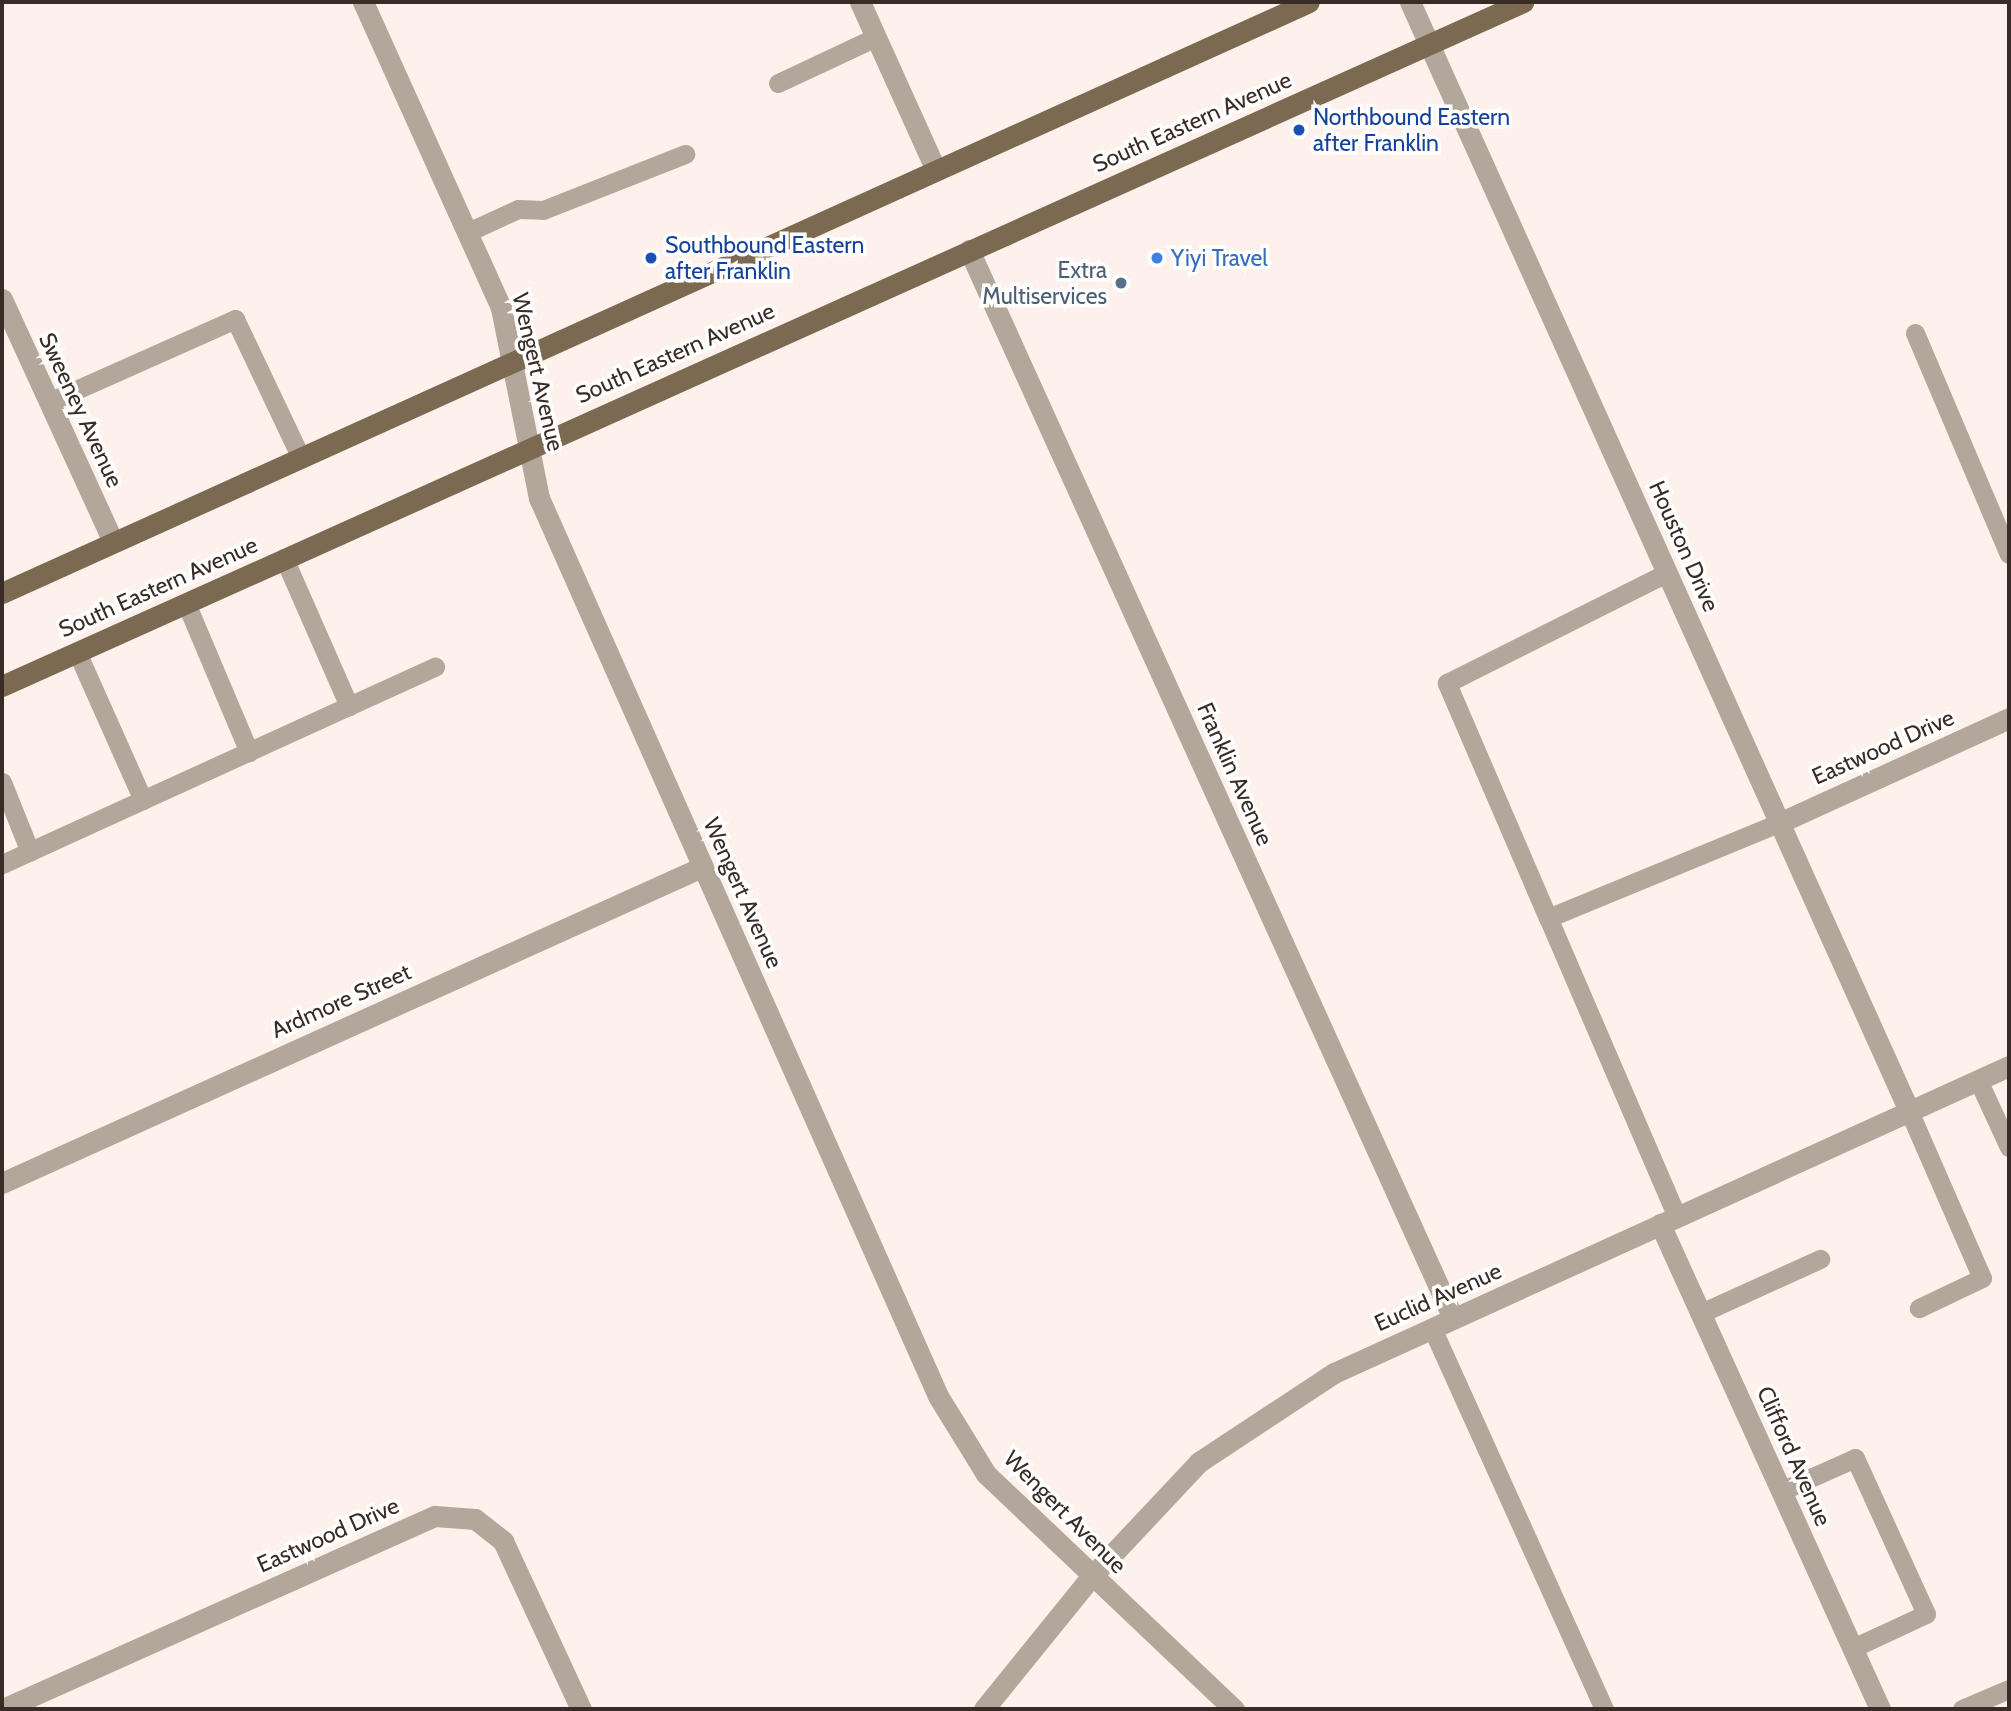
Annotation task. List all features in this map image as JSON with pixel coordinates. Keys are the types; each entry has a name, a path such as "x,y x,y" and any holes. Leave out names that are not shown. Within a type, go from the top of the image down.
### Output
{"main road":[{"path":"2,593 1309,2"},
{"name":"South Eastern Avenue","path":"2,686 1523,2"}],"street":[{"name":"Wengert Avenue","path":"363,2 501,308 539,498 938,1396 986,1474 1091,1577 1234,1709"},
{"path":"860,2 936,170"},
{"name":"Houston Drive","path":"1410,2 1909,1111"},
{"name":"Franklin Avenue","path":"969,250 1453,1318"},
{"name":"Sweeney Avenue","path":"2,299 113,542"},
{"name":"Eastwood Drive","path":"1779,823 2009,718"},
{"name":"Ardmore Street","path":"2,1183 702,867"},
{"name":"Euclid Avenue","path":"984,1709 1091,1577 1199,1462 1334,1373 2009,1066"},
{"name":"Clifford Avenue","path":"1669,1221 1701,1313 1880,1709"},
{"name":"Eastwood Drive","path":"4,1709 435,1516 475,1519 503,1541 582,1709"}],"lane":[{"path":"778,83 876,37"},
{"path":"468,232 518,209 543,210 685,154"},
{"path":"49,402 235,319 301,457"},
{"path":"1915,333 2009,554"},
{"path":"284,558 349,706"},
{"path":"1667,573 1447,683 1548,918 1669,1221"},
{"path":"186,603 249,752"},
{"path":"77,652 143,800"},
{"path":"2,864 435,667"},
{"path":"2,782 30,852"},
{"path":"1548,918 1779,823"},
{"path":"1979,1080 2009,1147"},
{"path":"1909,1111 1982,1278 1919,1308"},
{"path":"1701,1313 1820,1259"},
{"path":"1432,1328 1604,1709"},
{"path":"1781,1490 1855,1458 1926,1614 1853,1648"},
{"path":"1962,1709 2009,1689"}],"place":[{"name":"Northbound Eastern after Franklin","path":"1299,130"},
{"name":"Southbound Eastern after Franklin","path":"651,258"},
{"name":"Yiyi Travel","path":"1157,258"},
{"name":"Extra Multiservices","path":"1121,283"}]}
